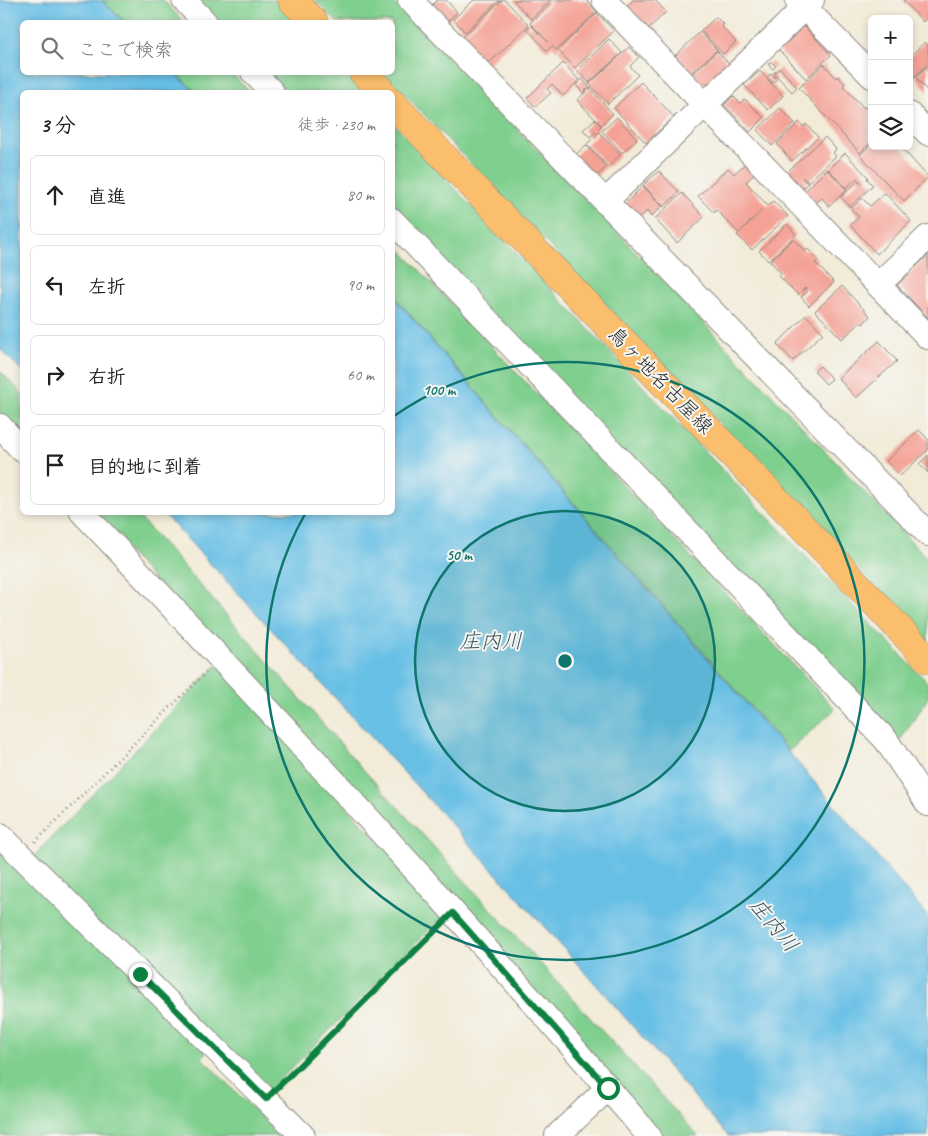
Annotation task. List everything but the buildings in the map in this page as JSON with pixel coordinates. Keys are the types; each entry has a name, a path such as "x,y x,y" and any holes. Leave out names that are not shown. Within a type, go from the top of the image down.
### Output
{"main road":[{"path":"292,0 312,20"},
{"path":"366,75 380,90"},
{"name":"鳥ヶ地名古屋線","path":"395,106 805,529 928,659"}],"street":[{"path":"184,0 203,20"},
{"path":"410,0 928,534"},
{"path":"604,0 928,337"},
{"path":"605,202 705,104 804,2 868,72"},
{"path":"256,75 270,90"},
{"path":"913,118 928,133"},
{"path":"395,223 886,740 928,804"},
{"path":"878,285 928,237"},
{"path":"0,426 20,448"},
{"path":"85,515 221,658 453,913 649,1136"},
{"path":"0,835 303,1136"},
{"path":"557,1136 608,1088"}],"path":[{"path":"22,855 221,658"},
{"path":"266,1099 453,913"}],"green space":[{"path":"102,0 163,0 182,20 123,20"},
{"path":"190,0 277,0 296,20 210,20"},
{"path":"315,0 391,0 596,210 928,559 928,641 386,75 395,75 395,20 335,20"},
{"path":"177,75 233,75 248,90 194,90"},
{"path":"261,75 348,75 363,90 276,90"},
{"path":"395,125 709,456 928,683 928,698 901,739 889,737 395,216"},
{"path":"395,244 835,709 789,751 395,297"},
{"path":"0,371 20,391 20,439 0,418"},
{"path":"95,515 138,515 360,766 698,1136 660,1136"},
{"path":"217,665 445,914 267,1093 214,1039 202,1058 280,1136 0,1136 0,850 31,859"}],"water":[{"path":"0,0 101,0 122,20 20,20 20,75 177,75 193,90 20,90 20,369 0,349"},
{"name":"庄内川","path":"395,298 823,792 928,917 928,1136 728,1136 520,899 165,515 395,515"}],"route":[{"path":"140,974 266,1099 453,913 608,1088"}]}
